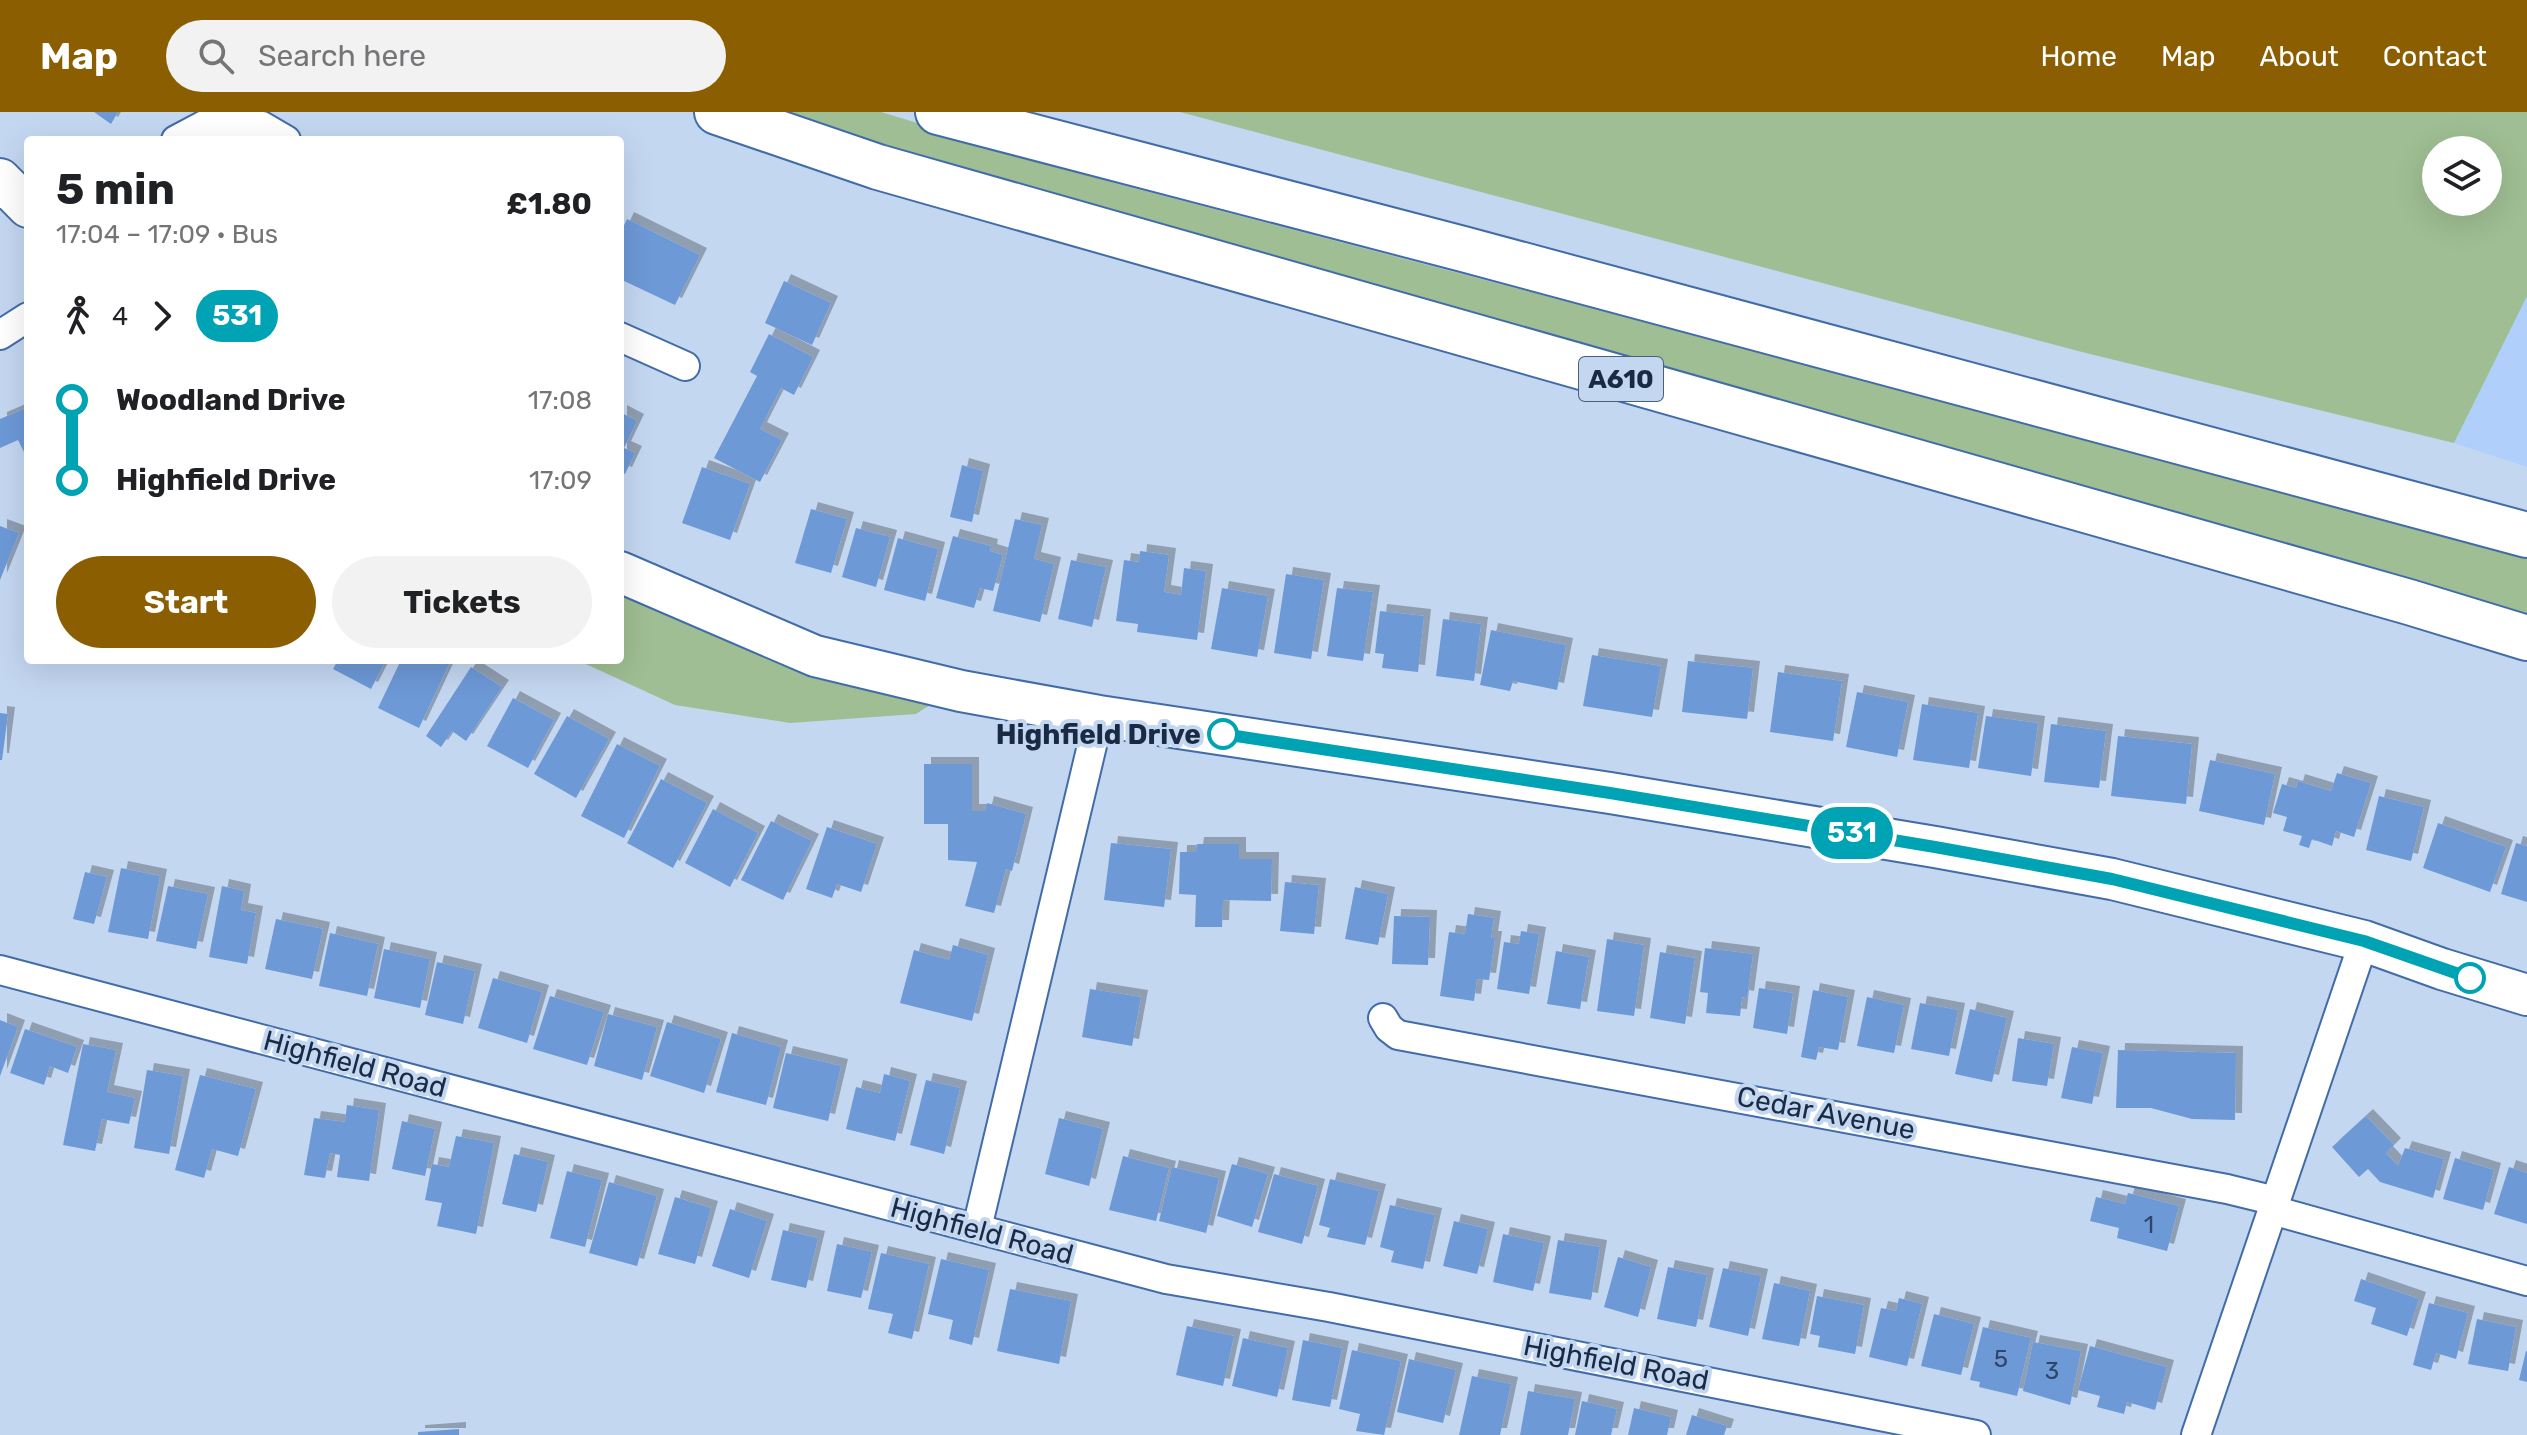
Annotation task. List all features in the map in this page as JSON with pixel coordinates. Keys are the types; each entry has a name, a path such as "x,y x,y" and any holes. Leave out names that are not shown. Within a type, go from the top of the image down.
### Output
{"highway":[{"name":"A610","path":"717,112 908,176 2527,638"},
{"path":"938,112 1479,253 2527,535"}],"street":[{"path":"184,136 210,122 262,126 279,136"},
{"path":"0,179 24,203"},
{"path":"0,335 24,320"},
{"path":"624,339 685,366"},
{"path":"624,574 815,656 961,691 1099,716 1935,847 2112,879 2364,941 2527,995"},
{"path":"977,1228 1099,716"},
{"path":"2196,1435 2364,941"},
{"name":"Highfield Road","path":"0,970 1166,1279 1345,1310 1976,1435"},
{"name":"Cedar Avenue","path":"1383,1018 1398,1035 2227,1189 2527,1281"}],"shaded area":[{"path":"2527,296 2527,467 2454,443"}],"green space":[{"path":"776,112 881,112 1118,184 2527,553 2527,616 963,175"},
{"path":"1180,112 2527,112 2527,296 2454,443 2078,351"},
{"path":"624,594 808,677 930,705 916,714 790,723 675,705 586,664 624,664"}],"building":[{"path":"94,112 118,112 111,124"},
{"path":"627,219 700,255 675,305 624,281 624,225"},
{"path":"784,281 831,303 812,345 765,323"},
{"path":"769,334 813,357 794,395 781,388 760,429 782,440 760,482 714,458 757,376 750,372"},
{"path":"24,409 24,452 18,440 0,448 0,419"},
{"path":"624,414 637,421 624,448"},
{"path":"624,448 635,453 624,474"},
{"path":"962,465 983,471 972,522 950,517"},
{"path":"702,467 750,484 730,540 682,523"},
{"path":"811,509 847,519 831,573 795,563"},
{"path":"1015,519 1042,525 1034,559 1054,564 1040,622 993,611"},
{"path":"0,526 19,533 0,580"},
{"path":"856,528 890,537 876,587 842,577"},
{"path":"953,536 991,546 990,551 1003,555 993,591 980,588 974,608 936,598"},
{"path":"898,538 938,549 925,601 884,590"},
{"path":"1140,551 1169,555 1164,592 1181,595 1184,568 1206,571 1197,640 1137,632 1138,624 1116,621 1124,560 1139,562"},
{"path":"1071,560 1106,567 1092,627 1058,619"},
{"path":"1286,574 1324,580 1311,659 1274,653"},
{"path":"1222,588 1268,596 1257,657 1211,649"},
{"path":"1337,588 1373,592 1363,661 1327,656"},
{"path":"1380,611 1424,616 1418,672 1382,668 1384,654 1375,653"},
{"path":"1443,619 1481,624 1474,681 1436,676"},
{"path":"1491,630 1566,645 1557,690 1513,681 1510,691 1480,685"},
{"path":"1592,655 1661,666 1652,717 1583,706"},
{"path":"1688,661 1753,668 1747,719 1682,712"},
{"path":"336,664 384,664 371,689 333,669"},
{"path":"399,664 449,664 419,728 378,708"},
{"path":"471,667 502,687 466,741 452,731 441,747 426,736"},
{"path":"1778,672 1842,681 1833,741 1770,732"},
{"path":"1857,692 1908,702 1897,757 1846,747"},
{"path":"513,698 554,720 528,768 487,746"},
{"path":"1922,704 1978,713 1969,768 1913,760"},
{"path":"0,713 8,714 2,760 0,760"},
{"path":"567,716 609,739 576,798 534,774"},
{"path":"1986,716 2038,723 2031,776 1978,768"},
{"path":"2051,724 2106,731 2099,788 2044,782"},
{"path":"2118,736 2192,744 2186,804 2111,796"},
{"path":"617,744 660,766 624,838 581,816"},
{"path":"2210,760 2275,774 2264,825 2199,811"},
{"path":"924,764 972,764 972,811 985,811 987,803 1026,814 1012,871 1006,869 994,913 965,906 977,862 948,860 948,824 924,824"},
{"path":"2337,773 2371,783 2354,837 2336,831 2332,846 2312,839 2309,848 2299,845 2302,836 2283,831 2287,817 2273,813 2282,784 2296,788 2298,781 2331,791"},
{"path":"661,779 707,803 673,868 627,843"},
{"path":"2379,796 2424,807 2411,861 2366,850"},
{"path":"713,809 758,833 730,887 685,863"},
{"path":"771,821 812,841 783,900 741,880"},
{"path":"2438,823 2506,847 2490,892 2423,868"},
{"path":"827,827 877,844 861,892 837,884 832,898 806,889"},
{"path":"1111,843 1171,849 1164,907 1104,900"},
{"path":"2516,843 2527,846 2527,902 2501,894"},
{"path":"1197,844 1239,844 1239,859 1272,859 1271,901 1223,900 1222,927 1195,927 1196,895 1179,894 1180,852 1196,852"},
{"path":"121,868 160,876 148,939 108,932"},
{"path":"85,872 107,877 94,924 73,919"},
{"path":"1285,882 1319,885 1314,934 1280,931"},
{"path":"168,886 208,894 196,949 156,941"},
{"path":"222,886 244,891 241,910 256,913 247,964 209,957"},
{"path":"1355,887 1388,894 1378,945 1345,939"},
{"path":"1468,914 1494,918 1491,938 1495,938 1489,980 1477,979 1474,1001 1440,996 1449,932 1465,934"},
{"path":"1394,916 1430,917 1428,965 1392,964"},
{"path":"276,919 323,929 312,979 265,969"},
{"path":"1521,931 1539,934 1529,994 1497,989 1504,942 1519,944"},
{"path":"330,933 378,944 367,996 319,986"},
{"path":"1607,939 1644,945 1634,1016 1597,1011"},
{"path":"953,945 988,955 972,1021 900,1003 914,950 949,960"},
{"path":"1705,948 1753,954 1747,998 1742,997 1740,1016 1706,1013 1708,993 1700,992"},
{"path":"384,949 430,959 420,1008 374,998"},
{"path":"1556,951 1589,957 1580,1009 1547,1004"},
{"path":"1660,952 1695,958 1685,1024 1650,1018"},
{"path":"437,962 475,971 463,1024 425,1015"},
{"path":"493,978 542,992 527,1043 478,1028"},
{"path":"1759,988 1793,993 1787,1034 1753,1028"},
{"path":"1090,989 1141,997 1132,1046 1082,1037"},
{"path":"1813,990 1848,997 1838,1050 1819,1047 1816,1060 1801,1057"},
{"path":"550,996 604,1012 587,1065 533,1049"},
{"path":"1867,997 1904,1005 1894,1053 1857,1046"},
{"path":"1920,1003 1958,1010 1949,1056 1911,1049"},
{"path":"1970,1009 2007,1018 1992,1082 1955,1074"},
{"path":"608,1014 657,1027 642,1080 594,1066"},
{"path":"0,1020 18,1027 0,1076"},
{"path":"667,1022 721,1039 704,1093 650,1076"},
{"path":"25,1029 77,1047 68,1073 50,1066 44,1085 10,1073"},
{"path":"732,1033 781,1047 766,1105 716,1092"},
{"path":"2018,1038 2054,1044 2047,1086 2012,1081"},
{"path":"83,1044 116,1050 107,1092 135,1098 129,1124 102,1119 95,1151 63,1145"},
{"path":"2072,1047 2103,1053 2092,1104 2061,1098"},
{"path":"2118,1050 2236,1053 2235,1120 2192,1119 2151,1108 2116,1108"},
{"path":"786,1053 841,1066 828,1121 773,1108"},
{"path":"147,1070 183,1076 169,1154 134,1148"},
{"path":"884,1074 910,1081 895,1141 846,1129 856,1087 880,1093"},
{"path":"200,1075 256,1089 238,1156 212,1149 204,1178 175,1170"},
{"path":"926,1080 960,1088 944,1154 910,1145"},
{"path":"347,1105 379,1110 369,1181 337,1177 340,1155 330,1153 325,1178 304,1175 314,1118 345,1122"},
{"path":"2366,1116 2394,1145 2386,1153 2398,1166 2405,1148 2444,1159 2433,1198 2380,1182 2368,1169 2359,1177 2332,1147"},
{"path":"1059,1118 1103,1129 1089,1186 1045,1174"},
{"path":"402,1121 435,1129 425,1176 392,1169"},
{"path":"456,1136 494,1143 476,1234 437,1226 442,1203 425,1200 432,1164 449,1167"},
{"path":"514,1154 548,1162 536,1212 502,1204"},
{"path":"1123,1156 1169,1168 1156,1221 1109,1210"},
{"path":"2455,1158 2494,1170 2483,1210 2443,1199"},
{"path":"1232,1164 1268,1174 1252,1227 1217,1216"},
{"path":"1172,1167 1219,1178 1206,1233 1159,1221"},
{"path":"2509,1167 2527,1173 2527,1224 2494,1214"},
{"path":"567,1171 602,1180 585,1247 550,1238"},
{"path":"1274,1174 1318,1186 1302,1244 1258,1232"},
{"path":"1330,1179 1379,1191 1365,1245 1327,1237 1330,1228 1319,1225"},
{"path":"609,1182 657,1196 637,1266 589,1253"},
{"path":"2128,1193 2179,1206 2167,1251 2117,1238 2119,1228 2090,1221 2096,1197 2125,1204"},
{"path":"675,1197 711,1208 695,1264 658,1254"},
{"path":"1390,1205 1435,1215 1423,1269 1391,1262 1394,1251 1380,1247"},
{"path":"730,1209 767,1221 749,1278 712,1266"},
{"path":"1454,1221 1488,1229 1477,1274 1443,1266"},
{"path":"783,1230 818,1238 806,1288 771,1280"},
{"path":"1503,1234 1544,1243 1533,1291 1493,1282"},
{"path":"1558,1240 1600,1247 1591,1300 1549,1293"},
{"path":"837,1244 872,1252 861,1298 827,1291"},
{"path":"881,1253 929,1264 912,1339 888,1333 893,1314 868,1309"},
{"path":"1618,1257 1651,1267 1638,1317 1604,1307"},
{"path":"941,1259 989,1270 972,1345 949,1339 953,1320 928,1314"},
{"path":"1668,1267 1707,1275 1696,1327 1657,1319"},
{"path":"1723,1268 1761,1276 1748,1336 1709,1327"},
{"path":"2361,1279 2419,1299 2407,1336 2371,1324 2376,1308 2354,1301"},
{"path":"1774,1283 1810,1291 1799,1346 1762,1339"},
{"path":"1010,1289 1071,1301 1059,1364 997,1351"},
{"path":"1817,1296 1864,1305 1855,1354 1818,1347 1820,1336 1810,1334"},
{"path":"1899,1298 1922,1304 1907,1366 1869,1357 1881,1308 1896,1311"},
{"path":"2429,1303 2468,1313 2456,1359 2436,1353 2431,1370 2413,1365"},
{"path":"1934,1314 1974,1324 1961,1375 1921,1366"},
{"path":"2477,1319 2516,1327 2508,1371 2468,1364"},
{"path":"1187,1326 1234,1336 1223,1386 1176,1375"},
{"path":"1983,1327 2031,1338 2017,1396 1979,1387 1980,1382 1970,1380"},
{"path":"1243,1338 1288,1348 1277,1397 1232,1386"},
{"path":"1303,1340 1342,1348 1330,1407 1292,1400"},
{"path":"2033,1342 2081,1351 2070,1405 2023,1391"},
{"path":"2090,1346 2167,1367 2155,1410 2127,1402 2124,1414 2097,1407 2100,1396 2078,1390"},
{"path":"1352,1350 1401,1361 1384,1435 1356,1431 1360,1414 1339,1409"},
{"path":"2527,1351 2527,1382 2519,1380"},
{"path":"1409,1359 1456,1370 1443,1423 1397,1412"},
{"path":"1472,1376 1511,1384 1500,1435 1459,1435"},
{"path":"1528,1391 1575,1399 1568,1435 1520,1435"},
{"path":"1582,1401 1617,1409 1611,1435 1575,1435"},
{"path":"1634,1408 1671,1417 1667,1435 1628,1435"},
{"path":"1692,1415 1727,1426 1724,1435 1686,1435"},
{"path":"459,1429 459,1435 418,1435 418,1432"}],"bus line":[{"name":"531","path":"1223,734 1610,793 2112,879 2364,941 2470,978"}],"place":[{"name":"Highfield Drive","path":"1223,734"}]}
